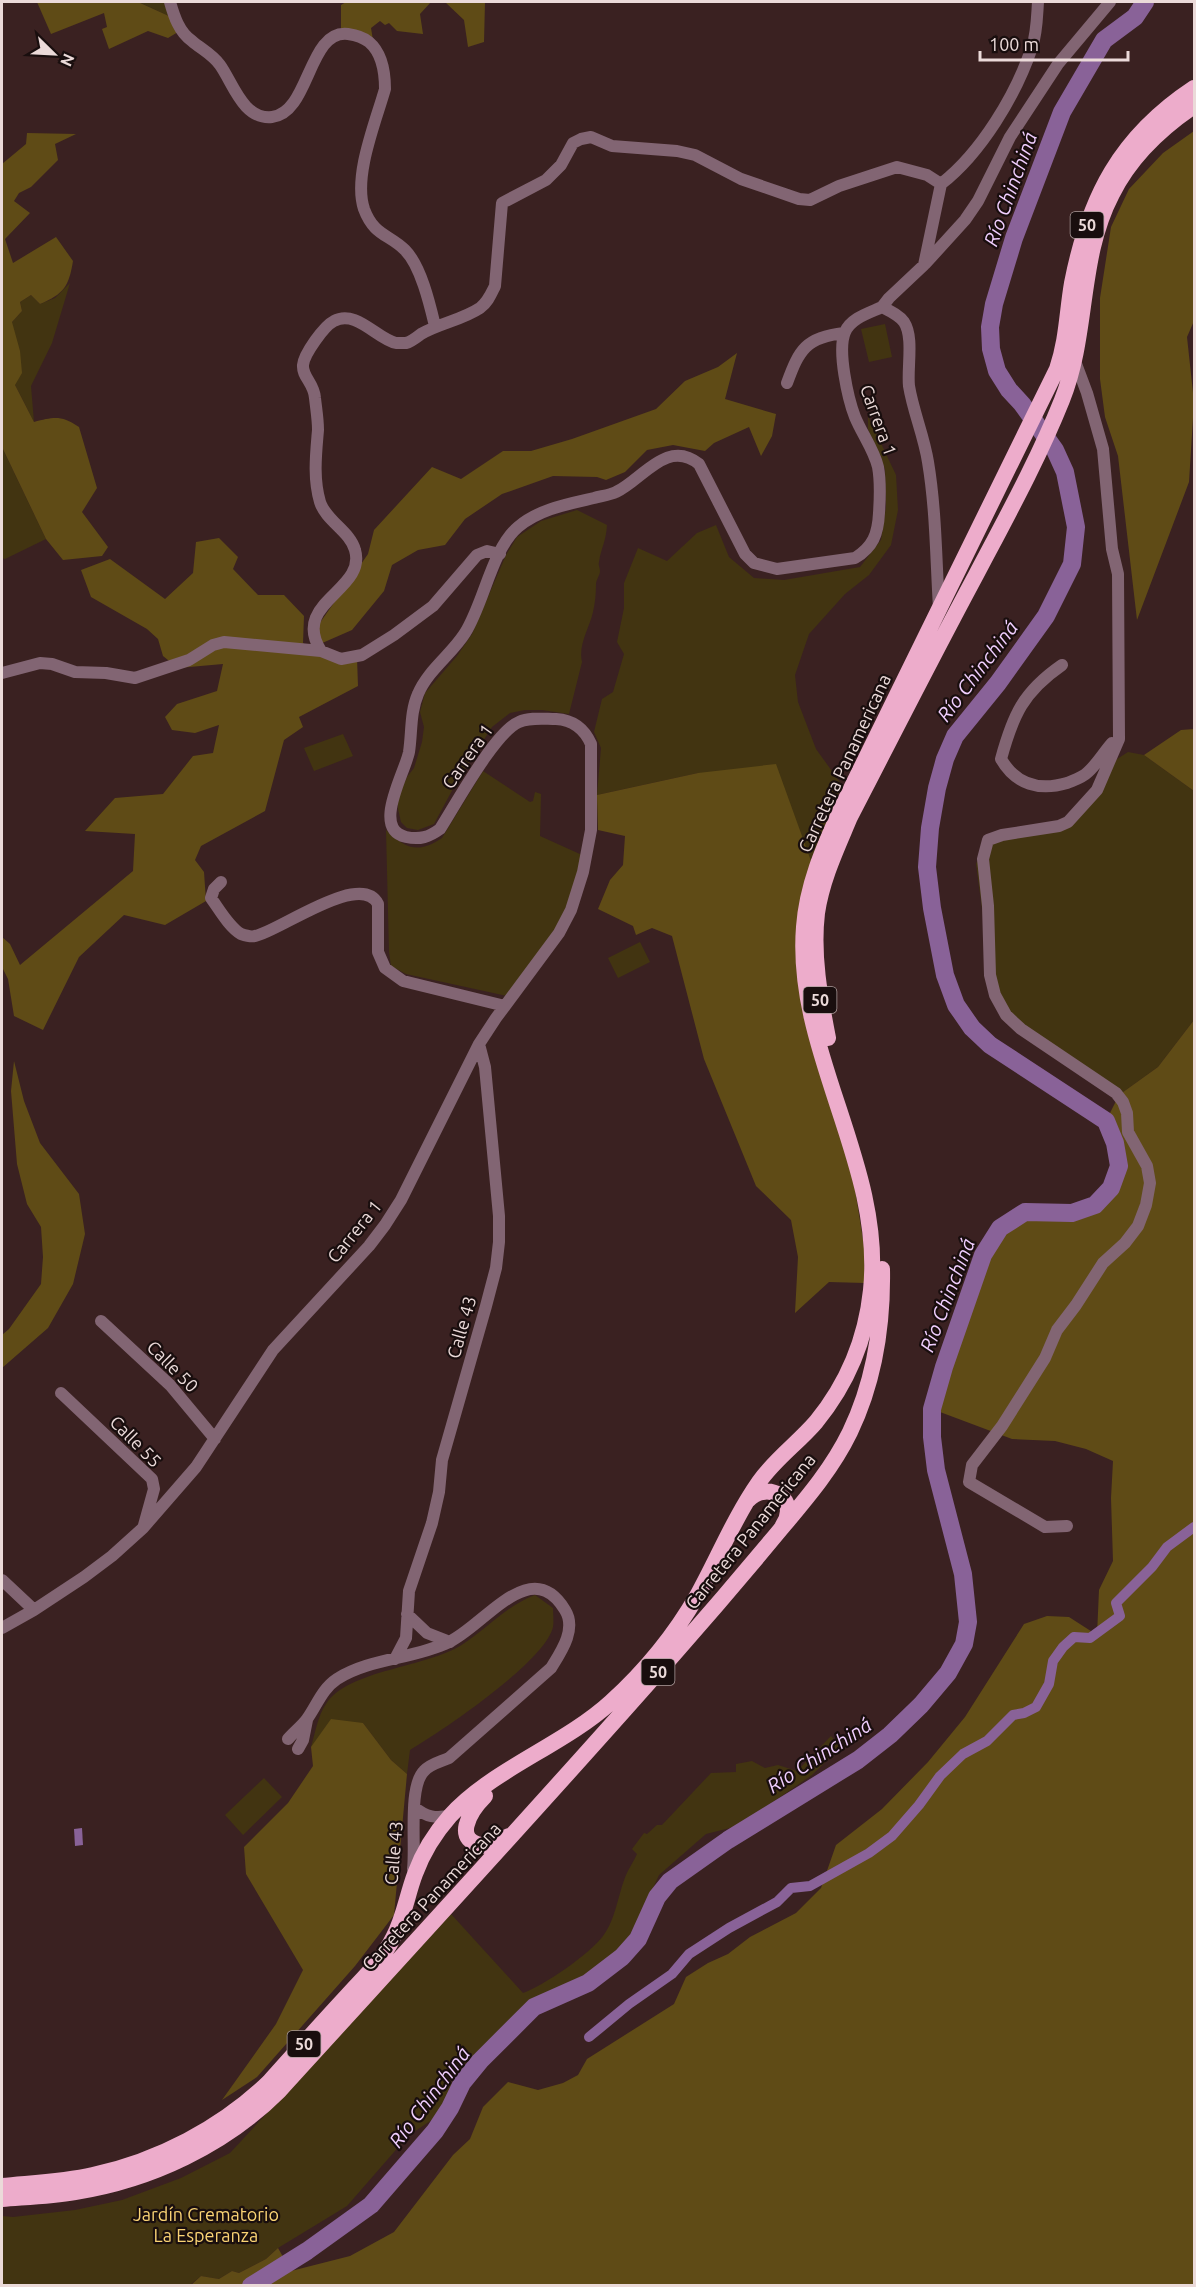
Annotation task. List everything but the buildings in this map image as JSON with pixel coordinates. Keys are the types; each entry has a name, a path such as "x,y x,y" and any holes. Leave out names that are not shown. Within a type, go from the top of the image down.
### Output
{"highway":[{"name":"Carretera Panamericana","path":"2,2186 75,2179 115,2169 175,2147 228,2117 269,2082 382,1957 399,1926 424,1852 451,1815 467,1800 588,1720 642,1671 679,1624 748,1500 771,1468 815,1423 833,1399 847,1373 867,1320 871,1286 871,1245 867,1208 856,1159 820,1051 809,1003 803,956 803,931 810,887 817,862 840,811 1057,369 1065,344 1076,263 1083,236 1101,189 1116,162 1136,136 1162,112 1194,88"},
{"name":"Carretera Panamericana","path":"2,2199 75,2193 118,2182 183,2158 236,2128 259,2111 519,1829 740,1579 817,1486 850,1432 865,1395 875,1353 882,1288 882,1246 865,1155 830,1046 820,1000 816,931 822,890 850,817 1022,485 1061,403 1075,361 1091,253 1102,217 1112,195 1127,168 1144,146 1194,106"},
{"path":"748,1500 754,1494 763,1491 772,1491 780,1496 786,1503 788,1512 781,1528"},
{"path":"506,1773 476,1804 466,1821 466,1831 474,1843 487,1846 519,1829"}],"street":[{"path":"170,2 178,26 189,40 217,60 245,106 265,117 275,117 296,100 320,51 330,38 342,33 356,35 370,43 386,73 385,89 361,181 365,210 379,233 407,252 427,291 435,326"},
{"path":"924,265 941,184 955,173 981,144 1012,92 1033,45 1038,2"},
{"path":"787,383 802,349 810,341 831,334 844,333 852,321 882,307 965,220 978,201 1010,137 1058,64 1110,2"},
{"path":"317,644 315,623 320,610 351,576 357,565 355,550 351,542 321,505 315,452 318,428 314,388 304,374 302,367 304,358 334,321 346,318 360,323 395,343 406,343 435,326 464,316 481,307 491,296 495,286 502,203 546,180 561,165 573,143 591,137 612,147 677,151 695,155 741,179 799,199 810,200 839,186 897,167 927,175 941,184"},
{"path":"882,307 896,314 905,323 909,337 910,390 928,461 939,609"},
{"name":"Carrera 1","path":"2,1628 34,1610 112,1556 143,1528 196,1467 273,1350 369,1246 385,1225 401,1200 479,1044 560,933 571,910 583,872 591,830 591,744 586,732 576,724 563,720 536,718 521,720 509,727 497,740 440,828 431,836 413,839 402,836 392,827 390,815 392,800 405,768 413,711 418,695 425,680 450,654 467,631 510,536 528,520 549,509 615,493 657,461 673,457 692,458 699,464 744,554 754,563 777,569 855,558 874,542 878,529 881,488 878,465 855,416 846,383 842,346 844,333"},
{"path":"1067,1526 1045,1527 969,1482 972,1465 1002,1426 1046,1358 1057,1330 1103,1263 1125,1243 1138,1226 1146,1205 1150,1183 1147,1166 1128,1132 1127,1113 1120,1098 1116,1093 1021,1029 1006,1015 995,995 990,975 988,906 982,859 988,840 1059,826 1068,822 1097,790 1119,739 1118,574 1112,549 1102,449 1087,393 1075,361"},
{"path":"2,673 40,663 52,664 75,672 106,673 135,678 189,660 213,645 224,642 317,644 341,660 362,655 433,606 477,555 487,551 500,554"},
{"path":"1062,665 1045,677 1016,712 1009,728 1001,759 1007,770 1035,786 1050,788 1087,773 1113,742 1119,739"},
{"path":"221,882 214,889 211,898 241,934 254,937 312,908 350,894 363,894 374,898 378,903 378,952 385,968 403,981 505,1006"},
{"name":"Calle 43","path":"395,1659 406,1638 409,1591 432,1523 439,1492 442,1460 495,1268 499,1216 484,1067 479,1044"},
{"name":"Calle 50","path":"101,1321 170,1385 215,1439"},
{"name":"Calle 55","path":"61,1393 152,1479 154,1490 143,1528"},
{"path":"2,1580 34,1610"},
{"name":"Calle 43","path":"395,1659 450,1642 516,1593 530,1587 546,1591 559,1600 567,1613 569,1632 551,1668 449,1758 425,1769 420,1776 414,1807 415,1845 406,1902"},
{"path":"407,1614 427,1633 450,1642"},
{"path":"288,1739 307,1719 319,1697 336,1680 359,1668 395,1659"},
{"path":"298,1749 303,1740 307,1719"},
{"name":"Calle 43","path":"414,1807 431,1817 441,1818 451,1815"}],"green space":[{"path":"138,2 167,2 171,17"},
{"path":"70,283 52,343 31,386 34,422 15,385 12,322 22,311 20,302 31,295 40,304 55,298"},
{"path":"885,324 892,357 869,362 861,329"},
{"path":"868,416 896,475 898,510 891,545 869,575 845,594 809,634 795,675 798,702 816,749 842,785 811,861 698,773 597,795 601,748 594,732 602,699 613,692 624,654 617,642 624,608 624,583 638,548 667,561 697,533 716,525 729,557 754,578 784,580 860,567 881,540 886,507 885,469 868,429"},
{"path":"2,447 46,539 5,559 2,558"},
{"path":"577,510 607,525 599,563 600,571 596,582 594,609 583,643 582,662 569,714 542,710 510,713 492,727 455,785 434,824 418,830 407,828 401,822 398,798 407,777 414,768 422,742 424,727 420,712 425,693 457,656 472,634 506,555 517,537 541,521"},
{"path":"343,734 353,756 314,771 304,748"},
{"path":"1128,752 1144,755 1194,791 1194,1020 1158,1067 1119,1095 1012,1026 993,991 976,864 979,856 989,844 1057,830 1117,759"},
{"path":"483,771 530,802 533,801 535,792 541,794 540,836 582,855 568,907 556,931 507,996 406,974 391,966 389,952 386,830 400,842 412,847 419,848 434,843 442,838"},
{"path":"640,942 650,962 618,978 608,958"},
{"path":"535,1595 553,1608 553,1627 546,1642 513,1676 491,1694 445,1728 410,1750 407,1774 391,1760 363,1723 311,1747 323,1708 337,1692 370,1676 448,1652 472,1638 515,1605"},
{"name":"Jardín Crematorio La Esperanza","path":"831,1736 841,1747 812,1775 738,1826 706,1834 659,1875 630,1938 596,1970 531,2001 451,2077 452,2090 439,2115 408,2136 347,2206 278,2248 266,2259 239,2273 232,2271 219,2279 201,2276 190,2285 2,2285 2,2216 13,2217 75,2210 122,2200 181,2178 230,2153 451,1914 523,1993 532,1989 554,1977 577,1960 603,1936 614,1914 623,1882 637,1854 632,1849 644,1833 647,1834 657,1825 662,1825 711,1773 736,1772 736,1764 752,1761 765,1768 778,1765 797,1771"},
{"path":"264,1778 282,1797 243,1835 225,1815"}],"shaded area":[{"path":"37,2 138,2 171,17 178,32 168,38 148,31 109,49 102,29 107,27 104,13 51,34"},
{"path":"346,2 431,2 420,14 423,34 397,31 389,23 385,25 380,21 371,28 373,40 341,29 341,5"},
{"path":"445,2 485,2 484,42 468,47 464,20"},
{"path":"1194,131 1194,321 1187,337 1194,402 1189,482 1137,620 1118,456 1105,417 1100,379 1100,298 1111,227 1129,189 1163,153"},
{"path":"27,133 76,134 55,144 58,160 31,187 19,193 14,201 30,213 5,239 13,263 56,237 73,261 67,283 55,297 40,304 31,295 20,302 22,311 12,322 20,351 22,373 15,385 34,422 57,418 67,420 79,427 97,488 82,512 108,547 102,556 63,560 46,539 2,447 2,164 26,144"},
{"path":"737,353 725,399 776,414 772,436 761,456 749,427 714,443 705,451 673,445 647,450 625,472 606,480 597,477 553,476 502,494 465,519 445,545 418,550 392,565 384,591 352,630 320,644 317,627 368,554 374,530 432,467 461,479 503,451 531,451 656,409 685,381 718,367"},
{"path":"219,538 238,557 233,569 258,595 284,595 304,616 303,643 317,653 357,658 358,686 299,717 303,727 284,740 265,811 201,846 195,860 204,872 206,901 165,925 124,915 79,957 43,1030 14,1016 8,979 2,967 2,937 10,944 20,965 133,871 135,834 85,831 115,798 163,794 193,756 213,753 219,725 195,733 172,730 165,717 177,704 217,691 223,664 178,668 163,656 158,639 147,629 91,597 81,570 110,559 165,599 193,573 196,542"},
{"path":"1194,729 1194,791 1144,755 1181,730"},
{"path":"776,764 811,861 799,910 850,1158 864,1246 865,1283 829,1282 795,1313 798,1257 791,1220 756,1186 704,1059 672,936 652,928 636,935 633,926 598,909 610,880 623,865 625,836 598,830 597,795 698,773"},
{"path":"1194,1020 1194,2285 190,2286 201,2276 219,2279 232,2271 239,2273 266,2259 278,2248 291,2271 350,2256 394,2232 453,2155 470,2139 483,2107 508,2082 538,2090 563,2083 578,2075 587,2059 674,2004 686,1977 728,1954 750,1937 796,1913 821,1888 836,1845 882,1809 928,1762 965,1717 1024,1624 1047,1616 1069,1617 1097,1635 1099,1590 1113,1561 1111,1498 1113,1461 1086,1449 1055,1441 1012,1439 932,1409 944,1367 983,1255 1000,1228 1025,1212 1072,1213 1095,1205 1111,1188 1119,1166 1115,1143 1106,1121 1119,1095 1158,1067"},
{"path":"14,1061 24,1101 40,1143 79,1194 85,1234 73,1284 48,1328 2,1368 2,1335 9,1329 41,1284 43,1257 41,1227 27,1204 17,1164 11,1091"},
{"path":"331,1719 363,1723 391,1760 407,1774 394,1915 355,1966 257,2077 222,2100 276,2024 303,1970 246,1874 244,1847 288,1803 313,1766 311,1747"},
{"path":"82,1828 83,1845 75,1846 74,1829"}],"waterway":[{"name":"Río Chinchiná","path":"251,2286 307,2251 371,2205 435,2131 462,2083 480,2061 534,2007 588,1983 622,1957 638,1939 657,1897 670,1881 728,1840 858,1760 890,1735 921,1705 948,1673 964,1644 968,1622 963,1574 936,1470 932,1437 932,1409 944,1367 983,1255 1000,1228 1025,1212 1072,1213 1095,1205 1111,1188 1119,1166 1115,1143 1106,1121 990,1045 972,1028 956,1005 945,975 932,908 927,867 930,828 937,788 945,759 955,736 998,683 1046,616 1072,564 1076,527 1065,472 1055,450 997,371 991,349 990,327 994,304 1014,238 1062,112 1104,40 1135,17 1145,2"},
{"path":"589,2037 629,2004 672,1974 689,1954 729,1928 777,1902 791,1888 810,1886 869,1853 892,1836 940,1776 963,1754 987,1741 1013,1715 1036,1707 1049,1684 1053,1661 1063,1647 1074,1637 1090,1638 1120,1616 1116,1603 1152,1567 1167,1547 1194,1527"}]}
